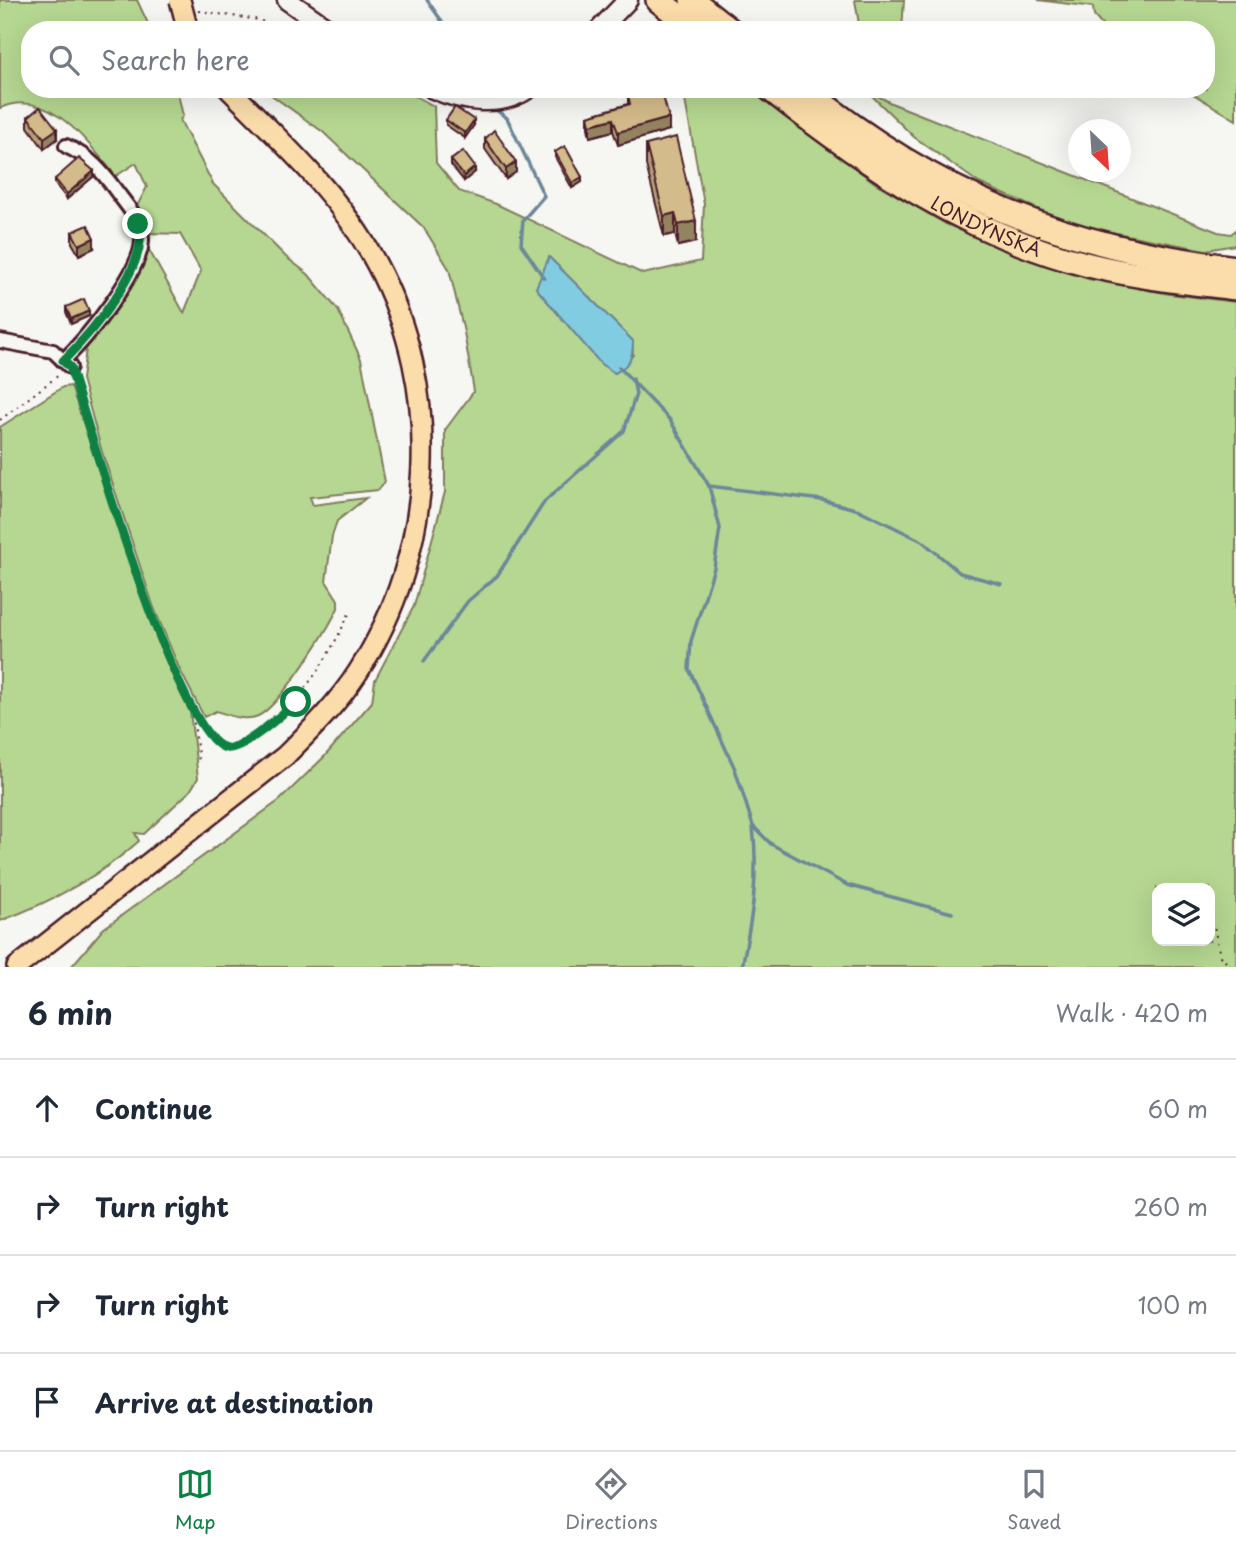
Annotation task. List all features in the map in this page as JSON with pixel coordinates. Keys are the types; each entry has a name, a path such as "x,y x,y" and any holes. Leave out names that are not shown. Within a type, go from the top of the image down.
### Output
{"highway":[{"path":"692,0 719,21"},
{"path":"665,5 685,21"},
{"name":"LONDÝNSKÁ","path":"782,98 878,170 949,210 1013,239 1088,264 1167,280 1236,288"},
{"name":"LONDÝNSKÁ","path":"816,98 894,155 993,208 1038,226 1125,251 1236,268"}],"main road":[{"path":"180,0 191,21"},
{"path":"18,966 285,756 324,717 357,673 377,639 394,603 415,540 422,477 421,414 417,380 395,302 376,262 315,175 238,98"}],"street":[{"path":"287,0 317,21"},
{"path":"608,21 628,0"},
{"path":"462,98 478,103 501,98"},
{"path":"0,341 53,351 66,364 92,331 132,268 142,239 133,214 104,174 85,155 66,146"}],"path":[{"path":"191,21 262,21"},
{"path":"0,419 66,364 156,632 192,707 216,744 224,748 236,747 296,702 324,664 349,614"},
{"path":"192,707 199,763"},
{"path":"1215,931 1220,956 1231,967"}],"green space":[{"path":"0,0 137,0 147,21 21,21 21,98 179,98 183,116 180,120 213,184 286,257 308,274 338,310 361,359 385,482 378,490 310,497 313,505 366,498 337,521 332,536 326,581 338,600 338,608 314,650 290,683 258,716 242,718 216,711 204,717 179,668 154,608 102,452 82,379 86,349 107,322 148,248 184,313 201,271 180,234 148,233 136,208 147,187 136,163 116,176 80,134 50,111 18,103 0,108"},
{"path":"855,0 904,0 903,21 858,21"},
{"path":"1038,0 1236,0 1236,120 1200,98 1215,98 1215,21 1098,21 1094,16 1093,7"},
{"path":"276,98 419,98 434,106 436,163 459,191 496,204 643,274 701,261 704,204 685,98 761,98 875,183 946,224 1088,279 1170,294 1236,302 1236,967 71,967 103,929 280,800 324,757 372,702 375,680 414,606 445,492 445,430 474,391 449,269 424,228 323,132","holes":["550,258 632,340 633,355 615,373 601,364 536,288"]},
{"path":"874,98 882,98 1068,173 1068,182 1091,182 1218,232 1231,234 1236,230 1236,245 1206,250 1074,225 979,183 914,137"},
{"path":"71,386 154,630 190,711 198,778 190,791 144,834 135,833 139,841 108,866 56,897 0,921 0,427 63,387"}],"water":[{"path":"549,257 633,341 630,360 615,373 601,364 536,288"}],"building":[{"path":"629,98 663,98 669,118 618,132 613,119 590,125 588,116 630,104"},
{"path":"40,107 57,129 44,138 28,117"},
{"path":"455,107 474,120 465,133 446,120"},
{"path":"494,130 516,162 506,169 485,139"},
{"path":"676,137 696,221 678,225 675,213 664,216 646,145"},
{"path":"565,146 582,177 572,183 555,152"},
{"path":"463,151 475,167 464,176 451,160"},
{"path":"79,158 94,171 67,194 55,179"},
{"path":"88,225 94,238 79,245 72,232"},
{"path":"84,299 89,311 71,319 66,307"}],"waterway":[{"path":"427,0 442,21"},
{"path":"492,107 507,118 544,196 523,220 521,244 544,278"},
{"path":"619,367 670,420 709,486 720,528 714,568 691,641 689,669 735,769 753,826 771,844 847,885 952,913"},
{"path":"424,661 468,601 497,576 545,501 624,431 636,394 633,379"},
{"path":"709,486 822,500 859,510 922,541 960,573 1001,584"},
{"path":"742,967 754,898 753,827"}],"route":[{"path":"138,224 141,230 141,248 132,268 92,331 63,361 70,367 156,632 192,707 216,744 224,748 236,747 296,702"}]}
